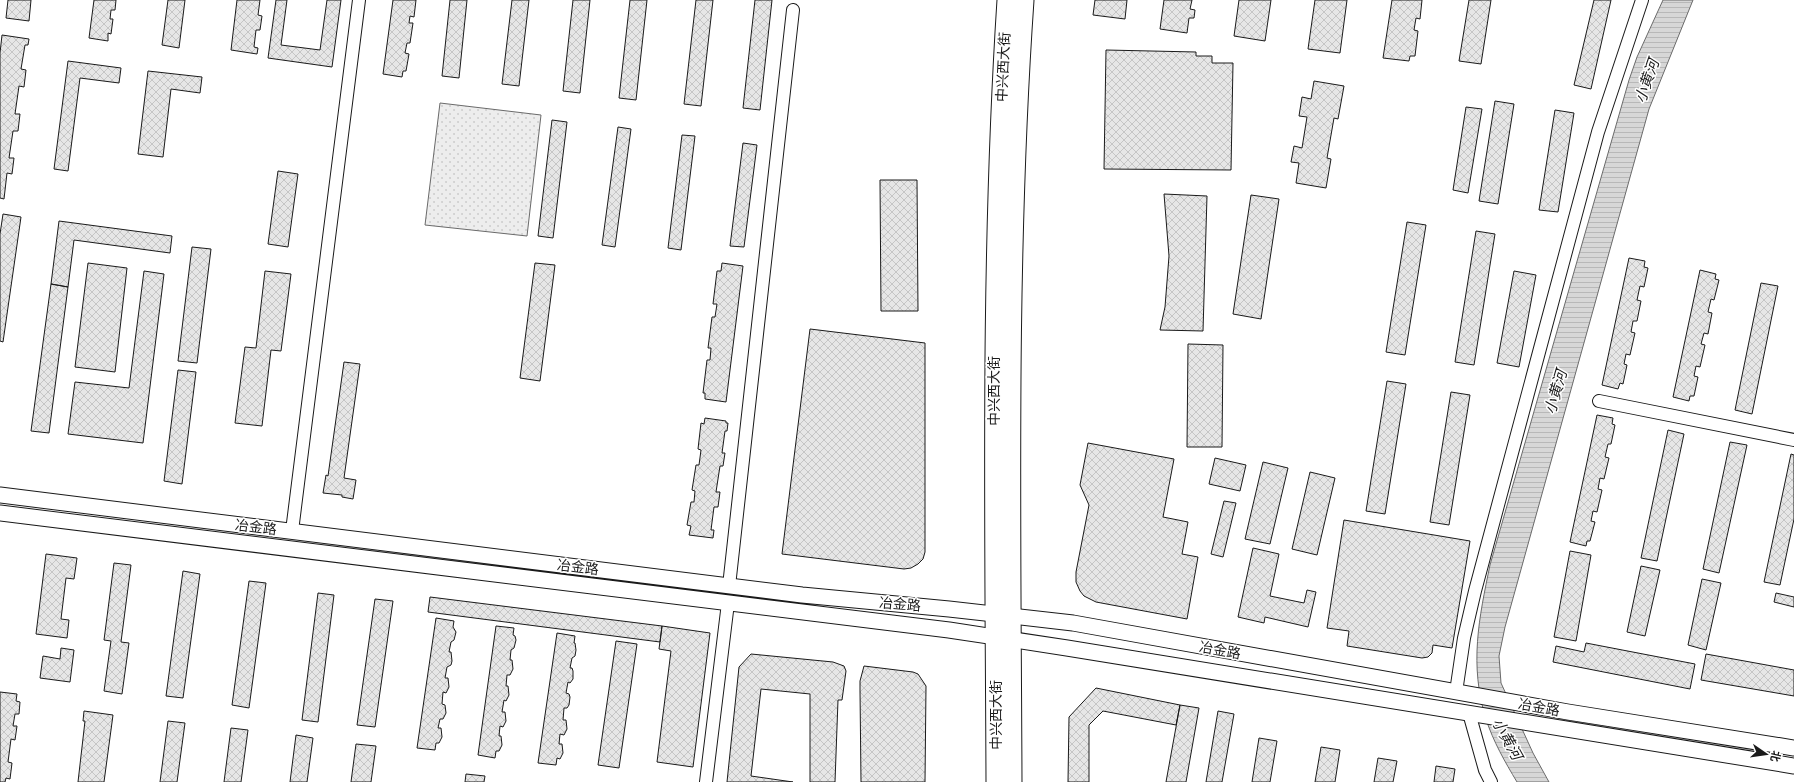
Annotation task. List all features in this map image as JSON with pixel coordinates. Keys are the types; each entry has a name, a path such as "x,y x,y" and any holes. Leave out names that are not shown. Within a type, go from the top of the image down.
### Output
{"main road":[{"name":"中兴西大街","path":"1003,615 993,468 996,262 1007,0"},
{"name":"中兴西大街","path":"996,782 1010,468 1012,262 1024,0"},
{"name":"中兴西大街","path":"1003,638 1012,782"}],"street":[{"path":"292,531 359,0"},
{"path":"1456,692 1464,638 1475,591 1598,132 1642,0"},
{"path":"730,586 793,10"},
{"path":"1599,401 1794,440"},
{"name":"冶金路","path":"0,496 802,595 1073,623 1511,702 1794,748"},
{"name":"冶金路","path":"0,513 1003,638 1794,766"},
{"path":"706,782 728,603"},
{"path":"1476,714 1483,763 1491,782"}],"shaded area":[{"path":"440,103 541,115 527,236 425,225"}],"water":[{"name":"小黄河","path":"1663,0 1693,0 1649,109 1505,627 1499,656 1501,683 1533,753 1549,782 1517,782 1492,735 1481,699 1477,661 1479,623 1482,604 1490,565 1629,80 1637,57"}],"building":[{"path":"8,0 31,0 29,21 6,18"},
{"path":"94,0 116,0 115,10 111,10 110,19 113,19 111,34 108,33 108,41 89,38"},
{"path":"168,0 185,0 179,48 162,45"},
{"path":"237,0 260,0 258,15 262,16 260,30 256,30 254,47 258,48 257,54 231,50"},
{"path":"276,0 287,0 281,45 320,50 327,0 341,0 332,67 268,58"},
{"path":"393,0 416,0 414,17 410,16 409,23 413,23 410,43 407,43 405,53 409,54 406,71 403,71 402,77 383,74"},
{"path":"450,0 467,0 459,78 442,76"},
{"path":"512,0 529,0 519,86 502,84"},
{"path":"573,0 590,0 580,93 563,91"},
{"path":"630,0 647,0 636,100 619,98"},
{"path":"696,0 713,0 701,106 684,104"},
{"path":"755,0 772,0 760,110 743,108"},
{"path":"1095,0 1127,0 1125,19 1093,15"},
{"path":"1164,0 1192,0 1190,9 1195,10 1194,18 1189,18 1187,33 1160,29"},
{"path":"1239,0 1271,0 1265,41 1234,36"},
{"path":"1315,0 1347,0 1340,53 1308,49"},
{"path":"1392,0 1422,0 1420,19 1416,18 1414,30 1418,31 1415,56 1410,56 1409,61 1383,58"},
{"path":"1469,0 1491,0 1481,64 1459,61"},
{"path":"1594,0 1611,0 1591,89 1574,85"},
{"path":"2,35 29,39 28,45 25,45 21,69 26,70 24,87 19,86 15,114 20,114 18,131 13,131 9,158 14,158 12,174 7,173 4,199 0,198 0,53"},
{"path":"1106,50 1196,52 1196,56 1212,56 1212,63 1233,63 1231,170 1104,169"},
{"path":"68,61 121,68 119,83 80,78 68,171 54,169"},
{"path":"148,71 202,77 200,93 171,89 163,157 138,154"},
{"path":"1314,81 1344,86 1338,119 1334,118 1327,158 1331,159 1326,188 1296,183 1299,163 1291,162 1294,146 1302,148 1307,117 1299,116 1302,97 1311,99"},
{"path":"1495,101 1514,104 1498,204 1479,201"},
{"path":"1466,107 1482,109 1468,193 1453,190"},
{"path":"1555,110 1574,113 1558,212 1539,210"},
{"path":"552,120 567,122 553,238 538,236"},
{"path":"618,127 631,129 615,247 602,245"},
{"path":"682,135 695,136 681,250 668,248"},
{"path":"743,143 757,145 744,247 730,246"},
{"path":"278,171 298,174 288,247 268,244"},
{"path":"880,180 917,180 918,311 881,311"},
{"path":"1164,194 1207,196 1203,331 1160,330 1165,307 1169,256"},
{"path":"1251,195 1279,199 1261,319 1233,314"},
{"path":"3,214 21,217 3,342 0,341 0,234"},
{"path":"59,221 172,236 170,253 74,240 68,287 51,284"},
{"path":"1407,222 1426,225 1405,355 1386,352"},
{"path":"1476,231 1495,234 1474,365 1455,362"},
{"path":"192,247 211,249 197,363 178,361"},
{"path":"1629,258 1645,261 1644,267 1648,268 1644,287 1640,286 1637,300 1641,301 1637,321 1633,321 1631,332 1635,333 1630,355 1626,354 1624,364 1627,365 1623,384 1620,383 1618,389 1602,385"},
{"path":"88,263 127,268 115,372 75,367"},
{"path":"535,263 555,265 540,381 520,378"},
{"path":"722,263 743,266 726,402 705,399 705,393 703,393 707,360 710,360 711,348 708,348 712,317 715,317 717,304 713,304 717,271 721,271"},
{"path":"1700,270 1716,274 1715,279 1719,280 1714,300 1711,299 1708,312 1712,313 1708,334 1704,333 1701,344 1705,345 1700,367 1696,366 1694,376 1698,377 1694,396 1690,396 1689,401 1673,397"},
{"path":"144,271 164,274 143,443 68,434 75,382 129,388"},
{"path":"265,271 291,274 281,351 271,350 262,426 235,423 245,347 256,348"},
{"path":"1514,271 1536,275 1519,367 1497,363"},
{"path":"1761,283 1778,286 1752,414 1735,410"},
{"path":"51,284 68,287 49,433 31,431"},
{"path":"810,329 925,343 925,552 923,559 911,568 904,569 782,554"},
{"path":"1188,344 1223,345 1222,447 1187,447"},
{"path":"344,362 360,364 344,478 356,480 353,499 342,497 342,495 323,493 326,475 328,476"},
{"path":"178,370 196,372 182,484 164,481"},
{"path":"1387,381 1406,384 1385,514 1366,511"},
{"path":"1451,392 1470,395 1449,525 1430,522"},
{"path":"1597,415 1613,418 1612,424 1615,425 1611,444 1608,444 1605,457 1609,458 1604,479 1600,478 1598,489 1602,490 1597,512 1593,511 1591,521 1595,522 1590,541 1587,541 1586,546 1570,542"},
{"path":"705,418 726,421 726,423 728,423 727,431 725,431 722,453 725,453 723,466 720,466 716,492 720,492 718,507 714,507 711,530 714,530 713,538 689,535 691,526 687,525 691,502 694,502 695,491 692,490 696,465 699,465 701,450 698,449 701,423 704,424"},
{"path":"1668,430 1684,434 1657,561 1641,558"},
{"path":"1730,442 1747,445 1719,573 1703,569"},
{"path":"1088,443 1174,459 1163,517 1188,522 1182,554 1198,557 1187,619 1096,602 1084,596 1080,591 1076,582 1076,572 1089,505 1080,485"},
{"path":"1791,454 1794,455 1794,519 1780,585 1764,582"},
{"path":"1215,458 1246,465 1240,491 1209,484"},
{"path":"1263,462 1288,468 1270,544 1245,539"},
{"path":"1310,472 1335,478 1317,555 1292,549"},
{"path":"1224,501 1236,503 1223,557 1211,554"},
{"path":"1344,520 1470,541 1452,648 1433,645 1432,653 1428,657 1422,658 1347,646 1349,631 1327,628"},
{"path":"1253,548 1279,554 1270,596 1304,603 1307,590 1316,592 1308,627 1265,617 1264,623 1238,617"},
{"path":"1570,551 1591,555 1576,641 1554,637"},
{"path":"46,554 77,558 74,579 66,578 61,619 69,620 67,638 36,634"},
{"path":"114,563 131,565 121,642 129,643 122,694 104,691 111,641 104,640"},
{"path":"1641,566 1660,570 1645,636 1627,632"},
{"path":"183,571 200,574 183,698 166,696"},
{"path":"1702,579 1721,583 1706,650 1688,645"},
{"path":"249,581 266,583 249,708 232,705"},
{"path":"318,593 334,595 318,722 302,720"},
{"path":"1776,593 1794,597 1794,607 1774,602"},
{"path":"430,597 662,626 660,642 428,612"},
{"path":"375,599 393,601 375,727 357,725"},
{"path":"436,618 454,621 453,627 456,632 454,640 451,642 449,652 451,652 452,661 451,665 447,667 445,678 448,678 449,687 446,693 443,692 442,704 445,705 446,713 443,719 440,719 438,728 441,728 442,737 439,743 436,743 435,750 417,748"},
{"path":"496,626 514,628 513,635 515,636 516,640 514,648 511,650 510,660 512,660 513,669 510,675 507,675 506,686 508,686 509,695 506,701 504,700 502,712 505,712 506,721 503,727 500,726 499,736 501,736 502,745 499,751 496,751 495,758 478,755"},
{"path":"662,626 710,633 693,767 657,762 671,651 659,649"},
{"path":"557,633 575,636 574,643 576,650 575,656 572,658 570,668 572,668 573,671 573,679 570,683 568,682 566,693 569,694 570,697 569,705 567,708 564,708 563,720 566,720 567,729 564,735 560,734 559,744 562,744 563,753 560,759 557,758 556,765 538,763"},
{"path":"616,641 637,644 619,768 598,765"},
{"path":"1586,643 1695,664 1690,689 1553,662 1556,646 1584,652"},
{"path":"61,648 74,650 70,682 40,678 43,656 60,659"},
{"path":"751,654 833,662 844,666 846,671 842,700 838,700 835,782 810,782 810,694 761,689 751,776 793,782 727,782 739,667"},
{"path":"1706,654 1794,670 1794,696 1701,680"},
{"path":"864,666 913,672 918,674 926,686 925,782 861,782 860,681"},
{"path":"1096,688 1180,705 1176,725 1103,711 1089,725 1089,782 1068,782 1069,717"},
{"path":"0,692 17,694 16,701 20,702 19,714 15,714 13,726 17,726 15,740 11,739 8,762 12,763 10,779 6,778 5,782 0,782"},
{"path":"1180,705 1199,708 1186,782 1166,782"},
{"path":"84,711 113,715 104,782 78,782 85,721 83,721"},
{"path":"1218,711 1234,714 1222,782 1206,782"},
{"path":"168,721 185,723 177,782 160,782"},
{"path":"231,728 248,730 241,782 224,782"},
{"path":"296,735 313,738 307,782 290,782"},
{"path":"1259,738 1277,741 1270,782 1252,782"},
{"path":"356,744 376,746 371,782 351,782"},
{"path":"1321,747 1340,750 1335,782 1315,782"},
{"path":"1378,758 1397,761 1393,782 1374,782"},
{"path":"1436,766 1455,769 1453,782 1434,782"},
{"path":"466,774 485,776 484,782 465,782"}]}
